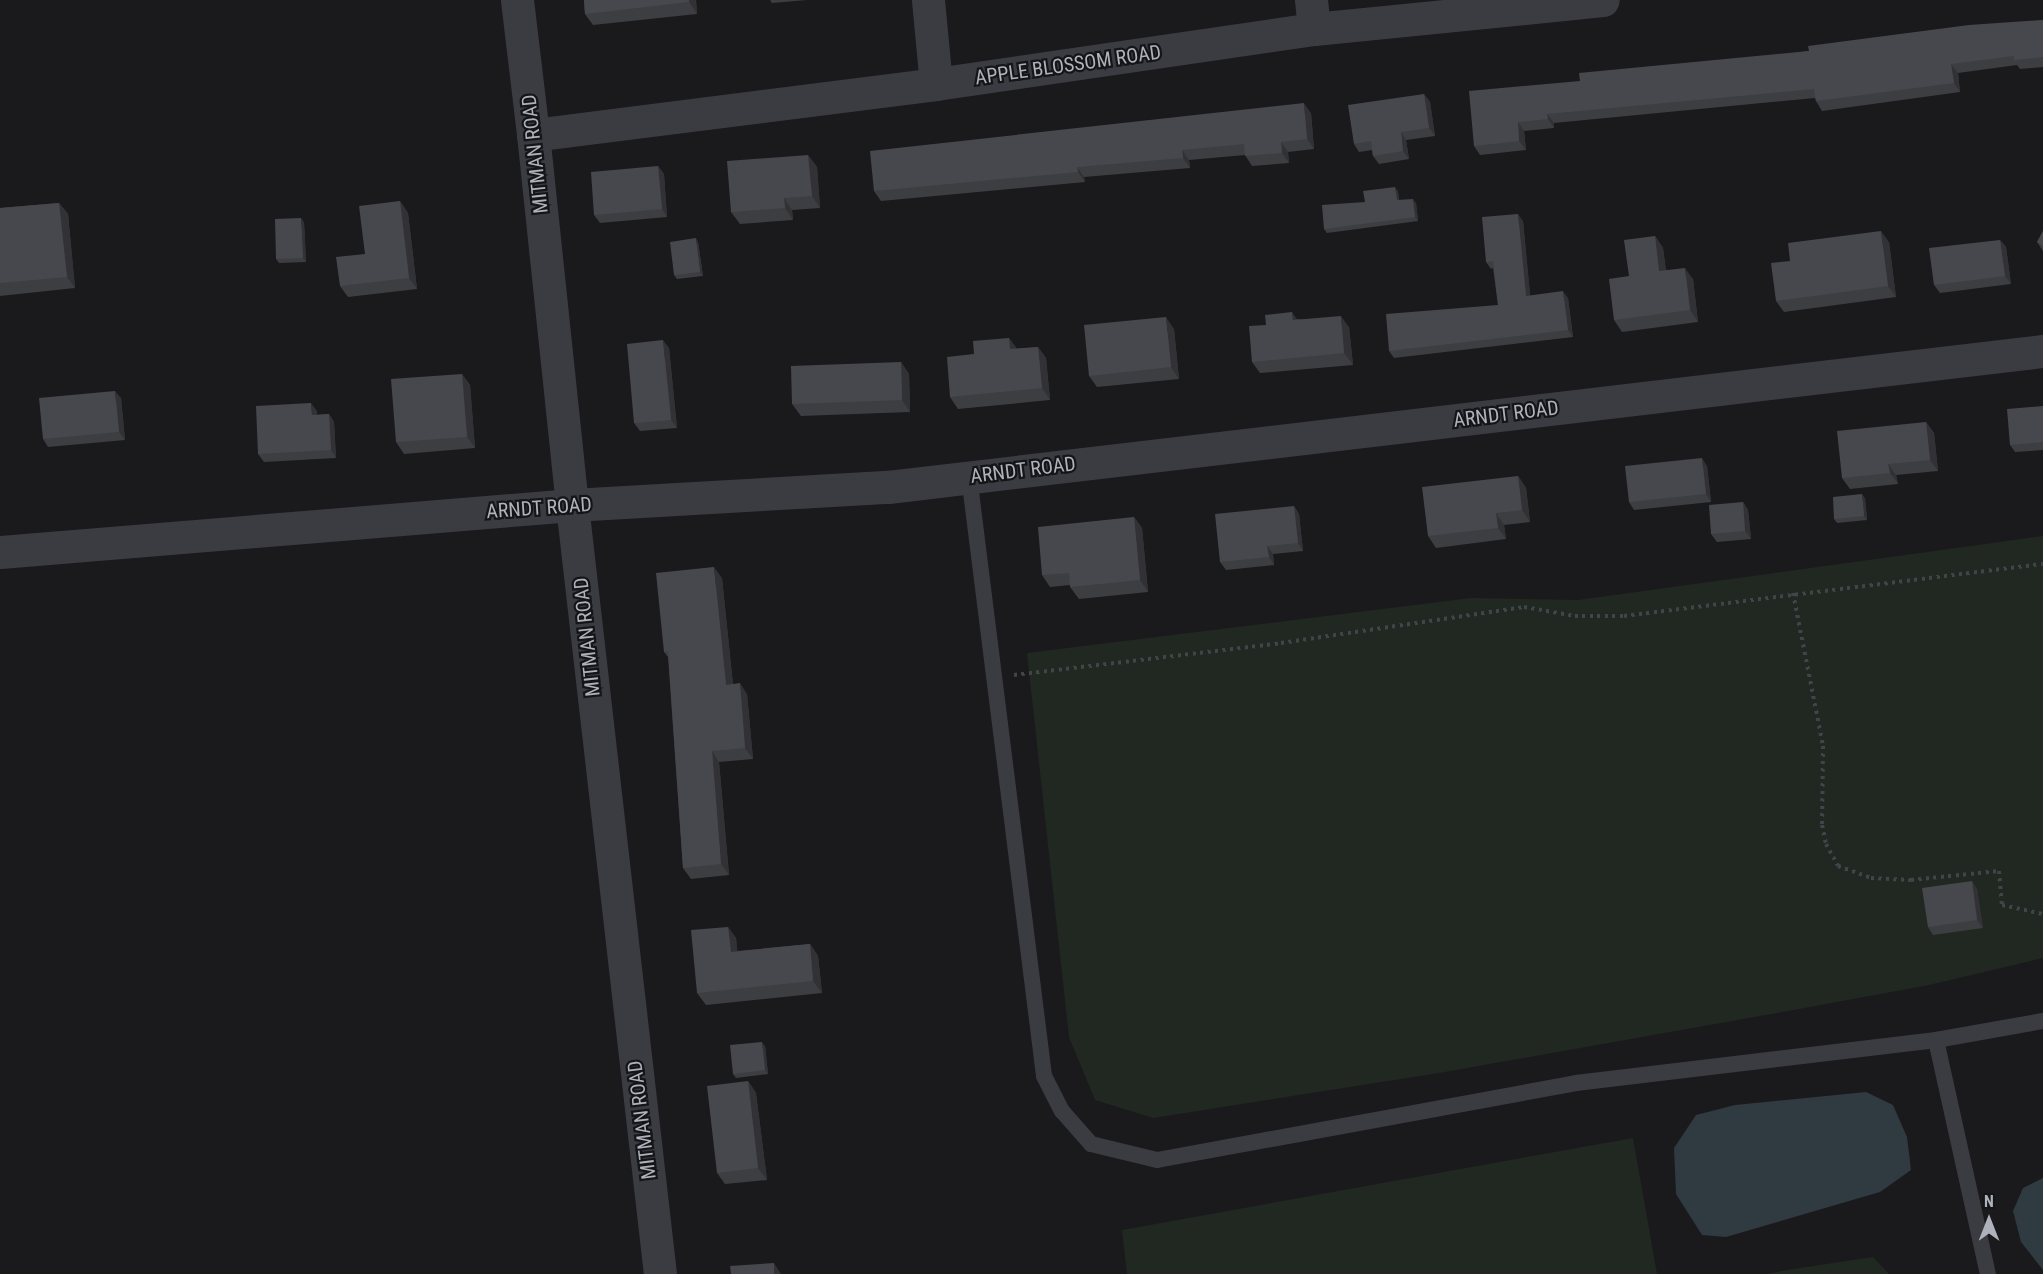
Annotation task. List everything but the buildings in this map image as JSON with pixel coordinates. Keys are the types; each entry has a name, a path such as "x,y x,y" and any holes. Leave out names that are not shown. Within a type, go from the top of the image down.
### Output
{"street":[{"name":"MITMAN ROAD","path":"517,0 660,1274"},
{"path":"928,0 936,84"},
{"name":"APPLE BLOSSOM ROAD","path":"533,135 936,84 1313,14 1603,0"},
{"name":"ARNDT ROAD","path":"0,552 573,505 888,487 2043,351"}],"lane":[{"path":"969,476 1044,1076 1062,1111 1091,1144 1157,1160 1576,1083 1936,1040 2043,1021"},
{"path":"1936,1040 1988,1274"}],"path":[{"path":"995,678 1281,643 1514,608 1575,616 1624,616 1793,593 2043,564"},
{"path":"1793,593 1823,746 1822,825 1826,843 1838,866 1871,878 1911,880 1999,871 2002,905 2043,914"}],"shaded area":[{"path":"2043,536 2043,958 1929,985 1788,1011 1439,1073 1153,1118 1095,1100 1069,1037 1027,653 1471,598 1578,600"},
{"path":"1866,1092 1893,1105 1907,1137 1911,1170 1880,1192 1726,1237 1702,1235 1676,1194 1674,1148 1696,1115 1735,1105"},
{"path":"1633,1138 1657,1274 1127,1274 1122,1230"},
{"path":"2043,1178 2043,1270 2021,1242 2013,1211 2023,1188"},
{"path":"1873,1257 1889,1274 1767,1274 1787,1270"}]}
